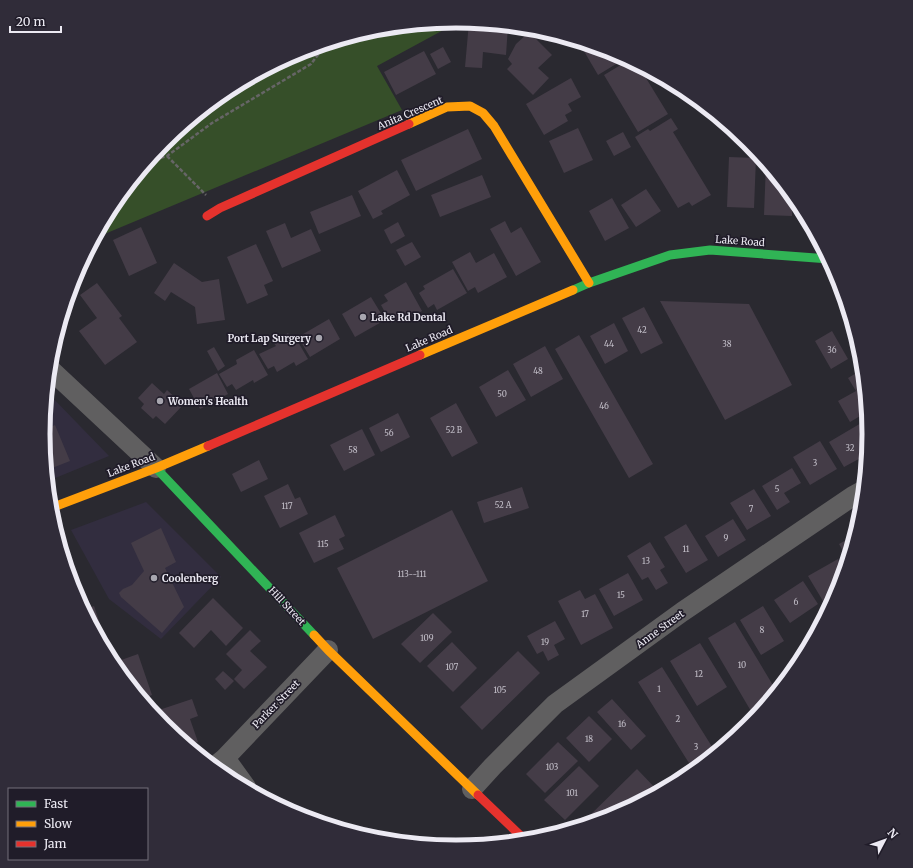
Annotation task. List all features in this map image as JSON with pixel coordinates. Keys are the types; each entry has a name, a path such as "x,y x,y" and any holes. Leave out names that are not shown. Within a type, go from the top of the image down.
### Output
{"street":[{"name":"Anita Crescent","path":"207,216 220,208 447,107 470,106 483,113 494,126 589,283"},
{"name":"Lake Road","path":"57,506 156,468 589,283 644,263 670,255 710,250 823,259"},
{"name":"Hill Street","path":"55,374 156,468 328,650 520,835"},
{"name":"Anne Street","path":"472,789 555,704 682,612 858,493"},
{"name":"Parker Street","path":"220,762 328,650"},
{"path":"220,762 229,770"}],"path":[{"path":"158,158 167,156 212,123 311,64 320,52"},
{"path":"167,156 204,193"}],"shaded area":[{"path":"52,397 109,456 53,479 50,434"},
{"path":"146,502 221,577 161,639 109,599 71,530"}],"green space":[{"path":"446,28 377,66 402,110 103,235 134,187 169,147 209,112 254,82 301,59 351,42 404,31"}],"building":[{"path":"468,28 508,31 506,55 483,52 482,68 465,67"},
{"path":"527,34 532,35 552,55 538,68 549,78 533,95 507,69 512,64 508,59 516,44"},
{"path":"443,47 451,62 438,69 430,54"},
{"path":"582,49 619,62 598,75"},
{"path":"424,51 436,74 396,95 384,72"},
{"path":"623,64 643,74 668,114 638,132 604,75"},
{"path":"571,78 581,97 568,104 572,111 565,115 568,121 544,135 526,104"},
{"path":"671,118 678,129 673,132 711,195 692,206 689,202 678,208 635,137 648,129 650,131"},
{"path":"578,128 593,160 564,173 549,141"},
{"path":"468,129 482,159 416,191 401,160"},
{"path":"623,132 631,147 614,156 606,141"},
{"path":"729,157 754,158 756,160 754,208 727,207"},
{"path":"397,170 410,195 381,211 383,214 373,219 358,191"},
{"path":"766,171 792,205 792,216 764,215"},
{"path":"482,175 491,197 440,217 431,195"},
{"path":"646,189 661,211 636,227 621,205"},
{"path":"352,195 361,216 319,234 310,212"},
{"path":"612,198 629,228 605,241 589,211"},
{"path":"798,215 802,221 798,221"},
{"path":"505,221 511,233 521,227 541,262 516,276 490,229"},
{"path":"398,222 405,236 391,244 384,230"},
{"path":"285,223 291,238 311,229 321,251 282,268 266,231"},
{"path":"141,227 157,263 129,276 113,240"},
{"path":"412,242 421,257 405,266 396,250"},
{"path":"256,244 273,281 264,285 268,295 247,304 227,257"},
{"path":"470,252 476,263 494,253 507,277 478,293 475,287 468,291 452,262"},
{"path":"174,263 202,282 219,279 225,320 197,324 195,307 171,292 165,301 154,293"},
{"path":"453,269 467,293 437,310 434,304 428,308 419,293 425,289 423,286"},
{"path":"406,282 422,311 412,317 410,313 391,323 381,305 388,301 384,295"},
{"path":"97,283 122,316 119,318 137,342 105,365 79,331 97,318 80,295"},
{"name":"Lake Rd Dental","path":"371,297 385,320 355,337 342,314"},
{"path":"660,301 749,304 792,385 725,420"},
{"path":"644,307 663,343 641,354 622,318"},
{"name":"Port Lap Surgery","path":"329,319 340,339 310,357 298,337"},
{"path":"614,323 628,351 605,364 590,336"},
{"path":"832,331 848,359 831,369 815,341"},
{"path":"288,333 291,337 294,335 308,359 296,366 294,362 277,372 274,366 268,369 259,354 276,346 273,342"},
{"path":"579,335 653,464 629,478 555,349"},
{"path":"545,346 563,379 531,397 513,364"},
{"path":"214,347 225,366 218,371 207,351"},
{"path":"254,350 268,375 254,383 253,380 236,390 232,384 227,387 219,374 237,364 236,360"},
{"path":"508,370 526,400 496,417 479,387"},
{"path":"858,372 862,407 862,415 850,422 838,401 856,391 848,378"},
{"path":"217,373 228,394 200,409 189,389"},
{"name":"Women's Health","path":"152,383 164,394 167,390 183,405 165,424 156,416 153,419 141,408 144,404 138,398"},
{"path":"456,403 478,443 452,457 430,418"},
{"path":"398,413 410,437 381,452 369,428"},
{"path":"862,423 862,457 844,467 829,442"},
{"path":"55,425 70,461 52,468 51,461 50,427"},
{"path":"362,429 375,455 344,471 330,445"},
{"path":"820,441 837,469 810,485 793,457"},
{"path":"259,460 268,479 241,492 232,474"},
{"path":"792,468 801,483 784,493 790,502 777,510 762,486"},
{"path":"288,484 295,499 300,497 308,514 280,528 264,496"},
{"path":"522,487 529,508 484,523 477,502"},
{"path":"754,489 771,516 747,530 730,503"},
{"path":"452,510 488,581 373,639 337,568"},
{"path":"335,515 345,536 339,539 344,549 314,563 299,533"},
{"path":"733,519 746,540 718,557 705,536"},
{"path":"686,524 708,560 686,573 664,537"},
{"name":"Coolenberg","path":"161,528 176,562 165,568 184,607 162,633 121,597 119,593 123,589 132,585 144,571 131,543"},
{"path":"849,538 844,554 839,544"},
{"path":"650,542 665,567 660,570 668,583 656,590 648,577 642,580 627,556"},
{"path":"68,549 83,594 72,565"},
{"path":"838,559 841,564 825,605 808,576"},
{"path":"628,573 643,600 614,616 599,589"},
{"path":"803,581 818,604 790,623 774,600"},
{"path":"580,590 585,599 595,594 613,628 581,645 558,601"},
{"path":"213,598 243,628 226,646 211,630 194,648 179,633"},
{"path":"94,606 103,634 92,614 89,608"},
{"path":"763,606 784,641 761,655 740,620"},
{"path":"433,613 452,632 420,663 401,644"},
{"path":"555,621 565,639 554,645 559,655 548,661 543,651 537,654 527,636"},
{"path":"735,622 774,687 752,713 708,638"},
{"path":"250,630 261,641 250,651 267,667 244,689 234,679 242,670 226,654"},
{"path":"452,642 477,668 453,692 427,666"},
{"path":"700,643 727,687 697,706 670,661"},
{"path":"518,651 540,673 482,730 460,707"},
{"path":"138,654 152,695 147,697 119,661"},
{"path":"662,667 713,748 691,766 638,682"},
{"path":"223,671 234,681 225,690 215,679"},
{"path":"192,699 198,716 190,719 198,742 194,743 159,710"},
{"path":"612,699 646,736 631,750 597,712"},
{"path":"589,716 612,739 589,762 566,738"},
{"path":"558,742 578,761 545,793 526,774"},
{"path":"579,766 599,786 565,820 544,800"},
{"path":"637,769 655,788 612,809 587,818"}],"traffic: fast":[{"path":"573,290 670,255 710,250 823,259"},
{"path":"156,468 314,635"}],"traffic: slow":[{"path":"409,124 447,107 470,106 483,113 494,126 589,283"},
{"path":"420,355 573,290"},
{"path":"57,506 156,468 208,446"},
{"path":"314,635 478,795"}],"traffic: jam":[{"path":"207,216 220,208 409,124"},
{"path":"208,446 420,355"},
{"path":"478,795 520,835"}],"place":[{"name":"Lake Rd Dental","path":"363,317"},
{"name":"Port Lap Surgery","path":"319,338"},
{"name":"Women's Health","path":"160,401"},
{"name":"Coolenberg","path":"154,578"}]}
